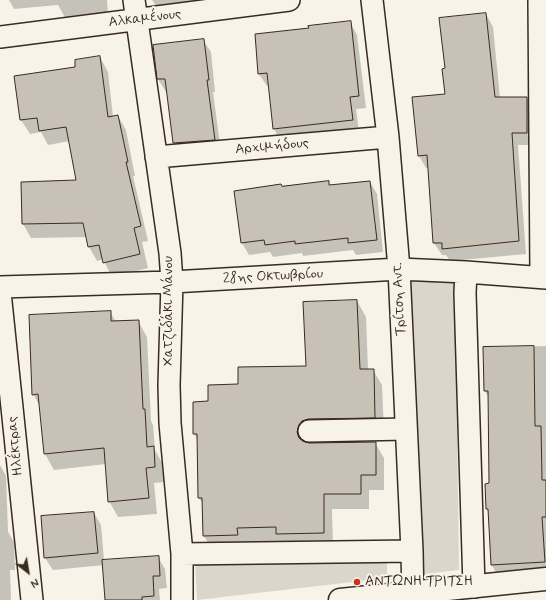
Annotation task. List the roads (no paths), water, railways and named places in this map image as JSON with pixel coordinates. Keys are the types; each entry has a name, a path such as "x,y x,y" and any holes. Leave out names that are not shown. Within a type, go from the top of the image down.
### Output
{"street":[{"name":"Χατζιδάκι Μάνου","path":"134,0 169,246 172,282 169,408 182,554 182,600"},
{"name":"Αλκαμένους","path":"0,37 289,0"},
{"name":"Τρίτση Αντ.","path":"372,0 388,137 398,270 413,596"},
{"path":"539,0 543,278"},
{"name":"Αρχιμήδους","path":"156,157 388,137"},
{"name":"28ης Οκτωβρίου","path":"0,287 172,282 398,270 466,272 543,278"},
{"path":"466,272 465,293 474,587"},
{"name":"Ηλέκτρας","path":"0,292 32,600"},
{"path":"309,431 406,429"},
{"path":"182,554 412,551"},
{"path":"340,600 413,596 474,587 546,580"}],"place":[{"name":"ΑΝΤΩΝΗ ΤΡΙΤΣΗ","path":"357,582"}]}
